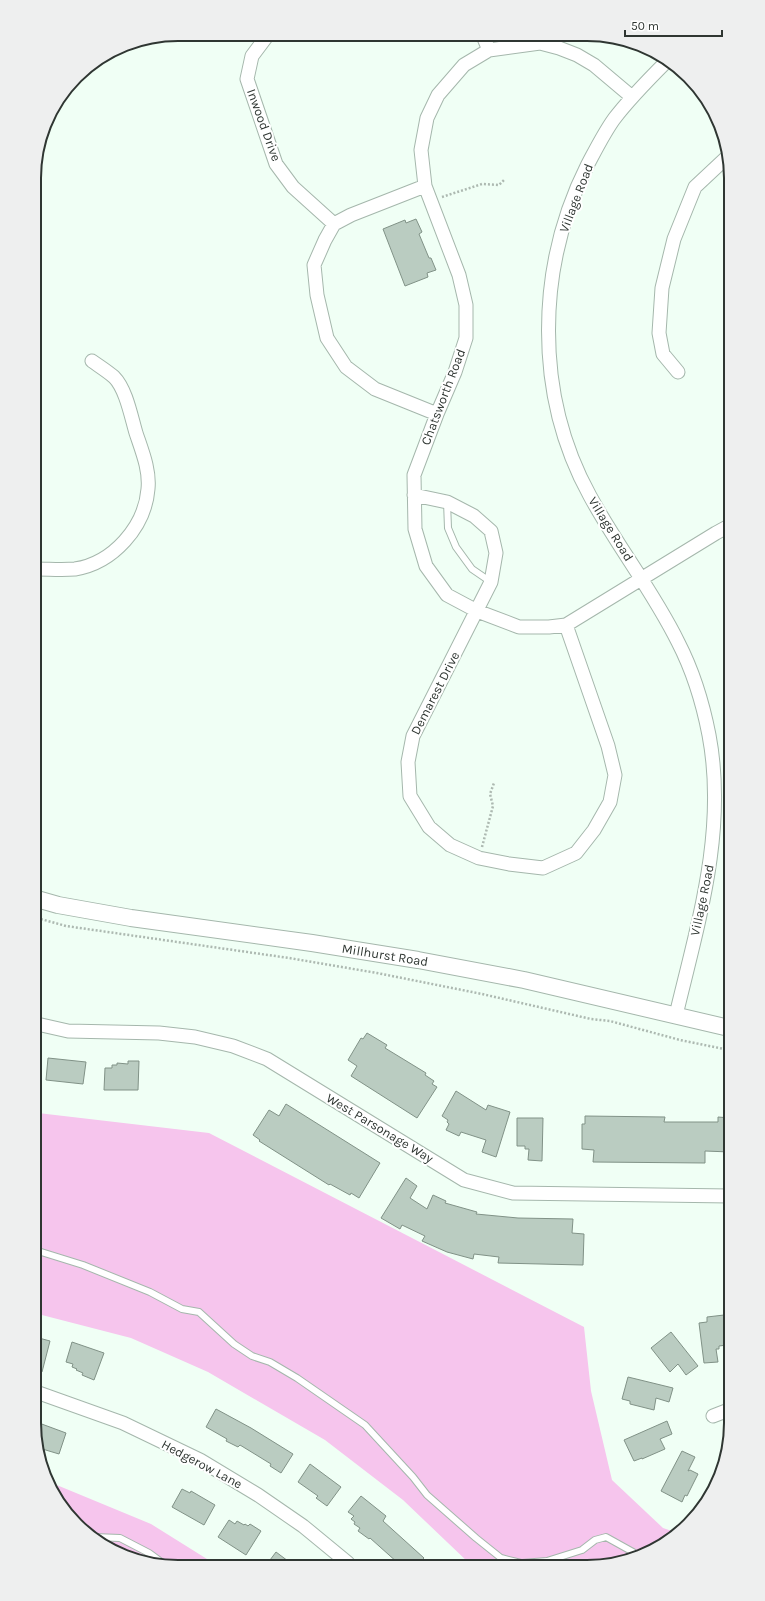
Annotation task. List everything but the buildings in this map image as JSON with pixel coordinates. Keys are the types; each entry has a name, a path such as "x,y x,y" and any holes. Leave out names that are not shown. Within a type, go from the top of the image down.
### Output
{"street":[{"name":"Inwood Drive","path":"263,41 252,56 247,80 276,164 293,187 334,224"},
{"path":"485,41 489,50"},
{"name":"Chatsworth Road","path":"632,97 594,65 577,55 540,43 489,50 464,65 438,95 428,118 421,150 425,186 459,275 466,305 466,338 455,372 414,475 415,529 426,566 447,596 477,611 519,627 549,627 566,625 724,529"},
{"name":"Village Road","path":"664,64 632,97 614,120 596,149 580,180 567,214 552,276 548,345 551,380 556,408 576,469 590,497 641,578 678,642 690,671 709,734 716,795 711,861 705,896 676,1014"},
{"path":"678,372 663,354 659,333 662,288 674,239 695,187 723,161"},
{"path":"425,186 351,215 334,224 314,265 316,295 327,338 346,367 375,389 437,414"},
{"path":"41,569 76,568 93,564 112,554 127,540 135,528 142,512 148,490 148,471 122,390 114,377 92,360"},
{"name":"Demarest Drive","path":"414,495 447,502 474,516 491,531 496,553 491,582 413,736 408,762 410,796 429,827 450,845 479,858 509,864 543,868 576,852 594,830 610,802 615,775 608,746 566,625"},
{"name":"Millhurst Road","path":"41,900 58,905 131,918 312,943 418,960 524,980 676,1014 724,1027"},
{"name":"West Parsonage Way","path":"41,1025 68,1031 159,1033 195,1037 233,1046 267,1059 464,1180 513,1193 724,1196"},
{"name":"Hedgerow Lane","path":"41,1394 123,1423 200,1460 258,1495 303,1526 344,1560"},
{"path":"712,1416 724,1412"}],"lane":[{"path":"447,502 448,528 456,547 472,570 491,582"},
{"path":"41,1252 82,1265 150,1292 182,1309 199,1312 234,1344 252,1356 270,1362 297,1378 365,1425 413,1477 427,1495 501,1558 511,1560"},
{"path":"103,1537 120,1538 155,1558"},
{"path":"550,1560 582,1550 595,1540 606,1537 633,1552"}],"path":[{"path":"430,201 482,184 500,185 505,179"},
{"path":"479,858 493,806 490,794 494,783"},
{"path":"41,919 66,926 273,955 377,973 482,994 591,1019 610,1021 680,1040 724,1049"}],"shaded area":[{"path":"41,1113 209,1133 584,1327 591,1391 612,1480 663,1528 671,1531 640,1550 605,1559 466,1560 403,1500 325,1440 208,1372 131,1338 41,1315"},
{"path":"55,1484 151,1524 209,1560 169,1560 134,1553 117,1546 102,1537 81,1520 69,1507"}]}
